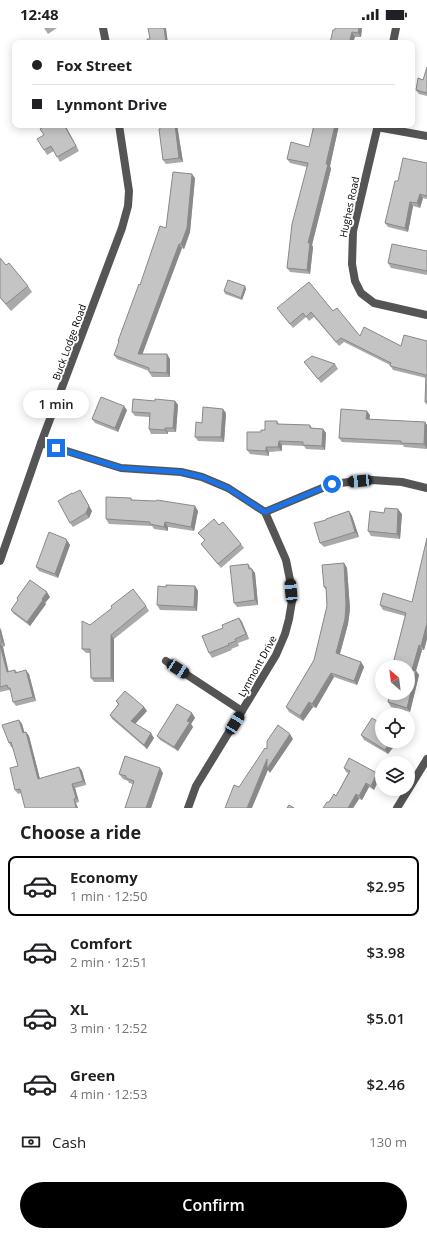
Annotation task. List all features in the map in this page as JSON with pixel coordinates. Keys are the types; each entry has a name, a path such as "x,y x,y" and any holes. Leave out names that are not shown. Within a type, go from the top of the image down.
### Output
{"street":[{"path":"103,28 105,40"},
{"path":"394,40 396,28"},
{"name":"Buck Lodge Road","path":"0,561 41,443 122,228 128,206 129,191 119,128"},
{"name":"Hughes Road","path":"377,128 353,231 352,264 355,281 361,293 374,303 427,315"},
{"path":"387,128 427,136"},
{"path":"41,443 121,468 181,472 202,477 228,488 265,512 332,484 372,480 402,482 427,488"},
{"name":"Lynmont Drive","path":"188,808 196,786 276,655 289,619 292,601 286,560 265,512"},
{"name":"Lynmont Drive","path":"166,661 242,711"},
{"path":"397,808 427,760"}],"building":[{"path":"148,28 164,28 166,40 147,39 150,39"},
{"path":"335,28 359,28 358,33 352,32 350,40 331,40 333,30 335,30"},
{"path":"427,67 427,93 416,90 418,78 423,80"},
{"path":"66,128 76,146 57,157 51,146 44,150 37,139 44,135 40,129"},
{"path":"175,128 179,158 163,160 160,129"},
{"path":"313,128 334,128 326,164 328,164 308,243 310,243 307,270 287,268 292,224 308,163 287,159 291,142 309,147"},
{"path":"403,158 427,163 427,196 420,194 417,203 410,202 405,228 385,223 395,181 398,181"},
{"path":"173,172 192,174 187,228 181,244 179,244 138,354 167,354 167,373 149,372 149,368 114,355 160,226 166,228"},
{"path":"392,244 427,251 427,271 388,263"},
{"path":"0,258 6,265 9,263 28,286 6,304 0,297"},
{"path":"228,280 245,286 241,298 224,291"},
{"path":"309,282 333,311 337,308 360,336 364,327 401,346 404,335 427,341 427,402 425,402 426,375 390,366 391,363 341,338 336,342 311,312 306,317 303,313 290,324 277,308"},
{"path":"312,356 335,364 318,379 304,362"},
{"path":"101,397 124,406 115,428 92,419"},
{"path":"133,399 175,401 173,428 165,428 165,430 149,429 150,413 132,412"},
{"path":"203,407 223,409 221,437 195,437 196,422 202,423"},
{"path":"341,409 367,411 366,419 425,422 424,444 401,443 401,441 339,438"},
{"path":"265,421 277,421 277,424 310,425 310,428 323,429 322,446 303,445 303,442 279,441 278,447 266,447 266,451 247,450 247,432 261,432 261,430 265,430"},
{"path":"80,490 89,506 86,513 70,523 58,501"},
{"path":"106,497 131,498 131,500 157,500 195,506 191,527 165,522 164,527 150,524 150,522 106,519"},
{"path":"385,508 398,509 397,534 368,531 370,511 384,513"},
{"path":"349,511 355,532 320,543 314,523"},
{"path":"214,519 219,525 223,522 241,544 218,564 201,544 205,540 198,533"},
{"path":"49,532 66,539 67,541 55,574 36,567"},
{"path":"427,538 427,623 421,646 419,645 415,660 394,660 406,613 380,605 383,593 412,602"},
{"path":"344,563 346,604 345,619 336,653 361,662 354,681 331,673 312,704 309,702 300,716 286,707 314,660 327,606 326,587 324,587 322,565"},
{"path":"248,564 249,569 252,569 255,600 234,603 230,566"},
{"path":"30,580 47,592 27,622 11,610 18,600 17,598"},
{"path":"166,585 195,586 194,607 157,605 158,586 166,587"},
{"path":"133,589 146,606 111,635 111,678 91,678 90,649 82,649 82,621 90,625"},
{"path":"239,618 246,634 235,639 236,641 228,644 229,645 209,653 202,636 223,628 222,625"},
{"path":"0,645 7,672 15,670 15,673 26,670 33,697 13,702 10,688 8,688 7,685 0,687"},
{"path":"125,691 144,707 131,721 151,733 144,745 110,715 119,704 116,701"},
{"path":"388,700 409,700 407,708 388,702"},
{"path":"177,704 192,713 187,721 190,722 174,747 157,736"},
{"path":"372,718 375,720 375,744 361,735"},
{"path":"19,720 23,733 26,732 38,779 79,767 83,781 72,784 76,798 74,799 76,808 25,808 20,789 15,790 10,768 18,766 11,742 9,743 2,725"},
{"path":"278,725 290,734 267,769 267,759 247,808 225,808 234,785 239,787 265,748 267,749 267,741"},
{"path":"125,756 160,768 146,808 125,808 134,781 119,774"},
{"path":"349,758 375,772 375,777 371,786 366,783 359,796 356,794 348,808 323,808 334,794 336,796 350,771 344,768"},
{"path":"289,805 294,808 287,808"}],"route":[{"path":"56,448 121,468 181,472 202,477 228,488 265,512 332,484"}]}
